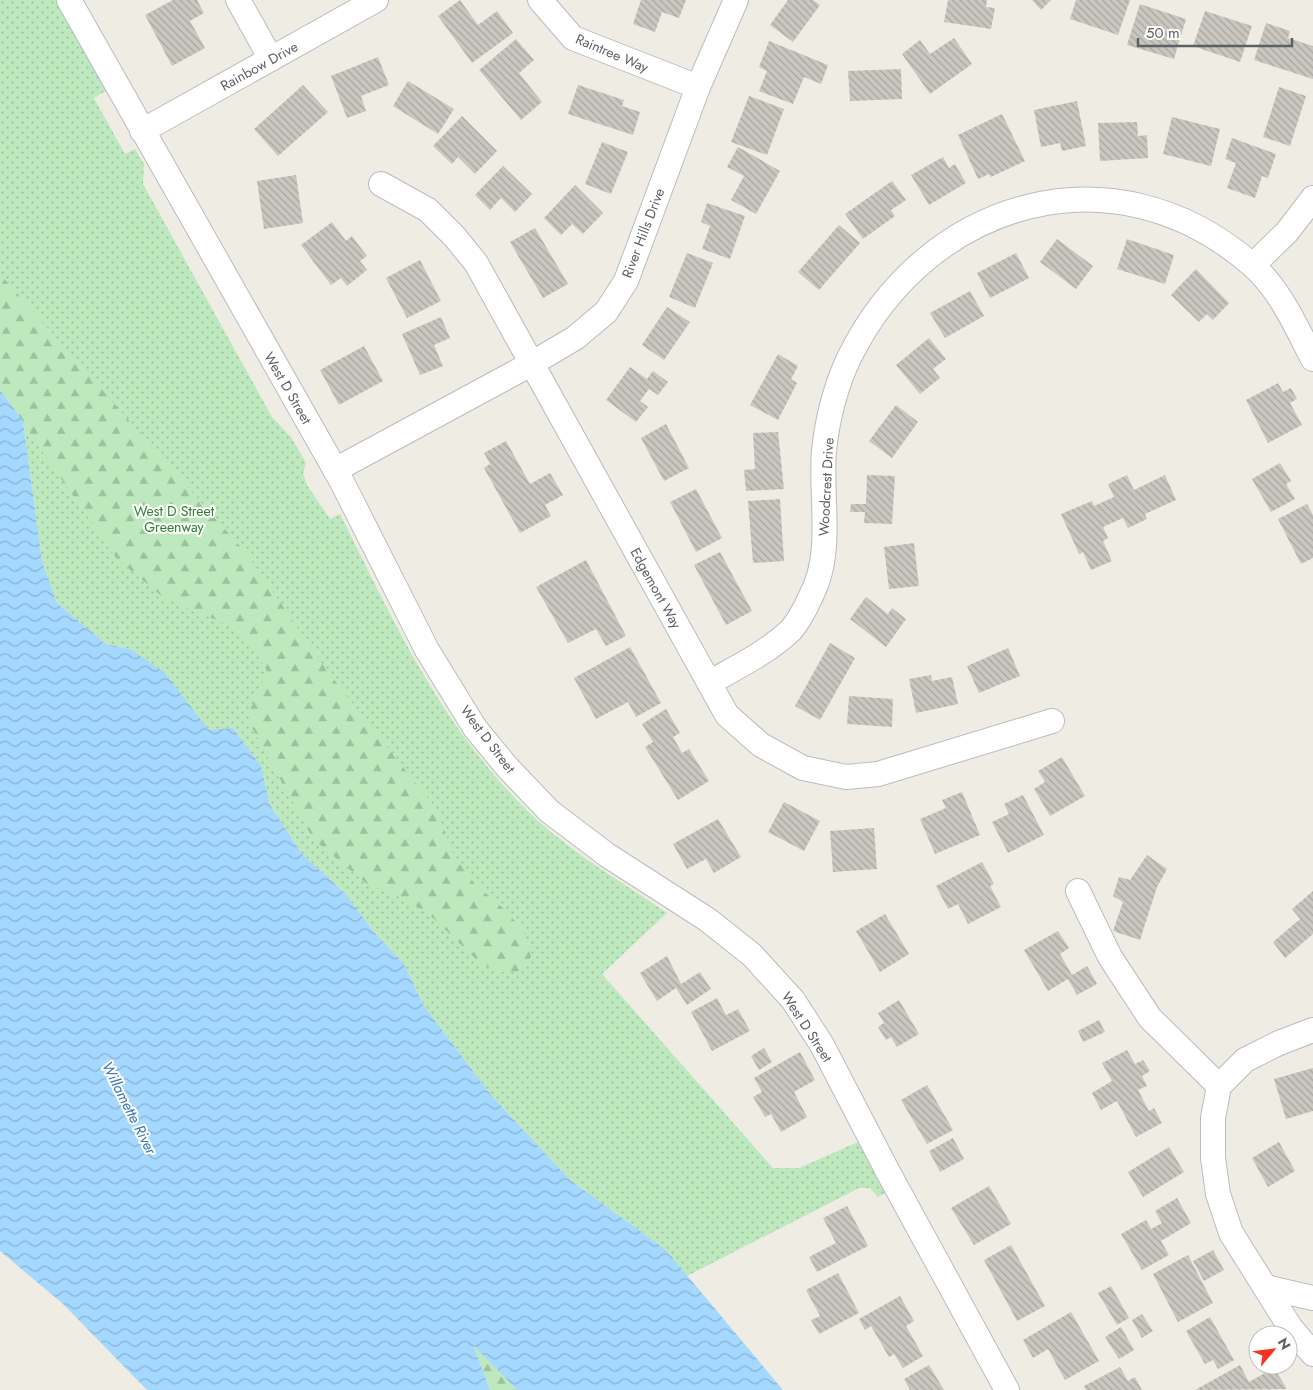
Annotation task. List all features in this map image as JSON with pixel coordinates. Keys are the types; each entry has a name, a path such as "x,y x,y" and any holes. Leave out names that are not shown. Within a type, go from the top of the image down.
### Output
{"street":[{"name":"West D Street","path":"69,0 335,470 427,650 475,728 506,766 549,811 600,850 708,920 752,955 793,1000 822,1045 888,1172 1007,1390"},
{"path":"238,0 271,59"},
{"name":"Rainbow Drive","path":"142,131 376,0"},
{"name":"Raintree Way","path":"540,0 573,38 698,87"},
{"name":"River Hills Drive","path":"335,470 531,364 575,338 606,312 626,281 698,87 736,0"},
{"name":"Edgemont Way","path":"382,184 428,210 454,236 476,263 727,715 761,745 803,768 846,777 878,774 1052,721"},
{"path":"1253,265 1287,232 1313,198"},
{"name":"Woodcrest Drive","path":"709,683 758,655 792,628 813,594 823,561 824,450 834,400 849,357 876,311 913,270 944,246 983,222 1031,205 1071,199 1109,199 1153,208 1198,226 1253,265 1283,303 1313,359"},
{"path":"1078,891 1110,956 1150,1018 1219,1086"},
{"path":"1313,1030 1279,1043 1245,1060 1219,1086 1213,1118 1213,1158 1218,1194 1231,1233 1290,1327 1313,1354"},
{"path":"1265,1287 1313,1298"}],"green space":[{"name":"West D Street Greenway","path":"0,0 60,0 109,89 94,98 125,154 135,149 144,164 143,184 272,417 291,437 306,463 303,473 307,485 330,519 340,514 381,596 424,675 447,713 473,749 502,784 550,831 582,856 667,913 602,974 773,1168 799,1168 858,1142 885,1193 878,1197 870,1188 859,1188 687,1276 665,1249 570,1180 491,1095 424,1006 404,964 374,932 345,893 303,855 270,805 261,766 209,730 130,649 106,644 57,603 42,561 23,421 0,390"},
{"path":"0,274 246,553 328,672 437,810 453,854 474,883 503,908 525,932 531,957 518,972 500,972 479,962 428,913 399,896 367,884 313,839 250,724 251,708 267,671 254,648 233,627 164,598 116,558 0,390"},
{"path":"472,1343 517,1390 490,1390"}],"water":[{"name":"Willamette River","path":"0,390 23,421 42,561 57,603 106,644 130,649 164,672 209,730 233,728 261,766 270,805 303,855 345,893 374,932 404,964 424,1006 491,1095 570,1180 665,1249 783,1390 517,1390 473,1345 490,1390 147,1390 62,1303 0,1251"}],"building":[{"path":"173,0 197,0 204,13 190,21 205,48 172,66 145,15"},
{"path":"460,0 478,25 497,11 513,33 472,63 438,16"},
{"path":"641,0 686,0 679,18 662,12 655,32 633,24"},
{"path":"788,0 813,0 820,5 793,42 770,25"},
{"path":"948,0 987,0 986,7 995,8 991,29 944,22"},
{"path":"1032,0 1051,0 1041,10"},
{"path":"1076,0 1130,0 1118,35 1070,19"},
{"path":"1140,4 1186,19 1174,59 1127,45"},
{"path":"1205,11 1252,26 1240,62 1193,46"},
{"path":"1266,23 1290,31 1288,38 1313,46 1313,79 1254,60"},
{"path":"954,38 972,64 930,94 902,54 920,40 930,54"},
{"path":"516,39 534,60 519,73 542,102 521,120 479,70"},
{"path":"769,41 828,65 821,84 804,77 793,104 759,91 767,71 759,67"},
{"path":"378,57 389,85 361,96 366,111 347,118 331,76"},
{"path":"901,69 902,99 850,101 848,71"},
{"path":"408,81 454,109 438,134 393,106"},
{"path":"303,85 328,112 278,156 254,129"},
{"path":"578,85 624,100 622,106 640,112 633,135 568,114"},
{"path":"1279,87 1306,96 1290,146 1263,137"},
{"path":"749,96 784,109 767,155 731,142"},
{"path":"1077,101 1086,146 1062,151 1060,143 1041,147 1034,110"},
{"path":"1002,114 1025,161 991,177 989,174 978,179 958,135"},
{"path":"462,116 497,151 475,174 458,157 452,164 433,146"},
{"path":"1172,117 1220,129 1211,166 1163,154"},
{"path":"1137,122 1138,136 1147,135 1148,158 1100,161 1098,123"},
{"path":"1232,138 1276,154 1268,178 1262,176 1255,198 1227,188 1236,163 1225,159"},
{"path":"602,142 628,152 611,194 585,184"},
{"path":"738,147 780,171 756,214 731,200 744,176 727,167"},
{"path":"943,157 949,168 955,164 966,183 929,205 911,175"},
{"path":"503,166 532,194 515,212 501,198 490,210 475,195"},
{"path":"296,175 303,223 264,229 257,181"},
{"path":"892,181 906,200 891,210 895,216 863,239 845,214"},
{"path":"575,185 603,213 583,234 572,224 561,235 544,218"},
{"path":"707,203 745,216 730,259 702,249 710,226 701,222"},
{"path":"332,222 346,241 352,236 367,256 360,261 367,270 347,286 341,278 331,285 301,245"},
{"path":"839,225 860,243 819,290 798,272"},
{"path":"535,228 568,284 543,298 510,242"},
{"path":"1057,239 1093,266 1076,289 1040,262"},
{"path":"1127,239 1174,255 1165,284 1117,269"},
{"path":"687,253 713,263 695,308 669,297"},
{"path":"1016,253 1029,278 990,298 977,273"},
{"path":"420,260 441,301 407,318 386,278"},
{"path":"1196,269 1229,303 1213,320 1207,314 1199,322 1171,295"},
{"path":"970,291 984,316 945,338 930,313"},
{"path":"667,307 690,322 664,360 642,345"},
{"path":"441,317 450,338 434,345 443,366 420,375 402,334"},
{"path":"929,338 946,359 933,369 940,378 920,394 896,365"},
{"path":"364,346 383,381 339,405 320,370"},
{"path":"778,354 798,366 791,379 797,383 778,420 750,405"},
{"path":"630,367 647,379 653,371 668,382 658,395 649,389 640,401 648,407 636,422 606,400"},
{"path":"1278,383 1283,392 1291,388 1297,399 1290,403 1302,425 1268,443 1246,400"},
{"path":"896,405 918,422 892,458 869,441"},
{"path":"666,424 689,468 664,481 641,438"},
{"path":"778,432 784,489 746,491 744,470 755,469 753,433"},
{"path":"506,441 530,484 550,473 563,495 545,505 551,516 520,533 484,468 490,464 484,453"},
{"path":"1280,463 1291,481 1286,484 1295,499 1271,512 1252,479"},
{"path":"867,475 895,476 892,524 864,523 865,512 850,512 851,504 866,504"},
{"path":"1127,475 1134,490 1165,475 1176,500 1145,514 1147,519 1128,528 1123,518 1103,527 1108,538 1103,541 1112,561 1091,570 1083,552 1079,554 1061,514 1092,501 1094,506 1114,497 1108,484"},
{"path":"696,489 722,538 696,552 670,502"},
{"path":"780,499 784,561 753,563 748,501"},
{"path":"1307,504 1313,515 1313,558 1301,564 1278,519"},
{"path":"914,543 919,586 889,589 884,547"},
{"path":"720,552 752,611 726,625 694,565"},
{"path":"586,560 626,636 606,646 596,629 568,643 536,587"},
{"path":"866,597 888,614 892,608 906,619 886,647 850,619"},
{"path":"830,643 855,658 820,720 795,706"},
{"path":"630,647 661,703 636,717 628,702 596,719 574,678"},
{"path":"1008,648 1020,676 979,693 967,666"},
{"path":"931,675 932,681 952,677 958,704 916,713 909,679"},
{"path":"849,696 893,699 892,727 847,724"},
{"path":"666,709 680,733 673,737 682,753 689,749 709,781 678,800 645,747 653,742 642,724"},
{"path":"1062,757 1085,796 1050,816 1034,789 1045,782 1038,771"},
{"path":"962,792 980,835 935,854 920,819 946,808 942,800"},
{"path":"1023,795 1044,835 1008,853 992,822 1009,814 1004,804"},
{"path":"784,802 820,821 804,851 768,832"},
{"path":"718,819 741,857 714,873 706,859 687,869 673,844"},
{"path":"874,828 877,869 833,872 830,831"},
{"path":"1147,855 1167,869 1157,887 1140,940 1113,931 1123,902 1113,896 1119,877 1130,880"},
{"path":"982,862 994,884 990,886 1001,907 968,924 958,904 948,909 936,886"},
{"path":"1313,891 1313,934 1285,958 1273,942 1300,919 1292,909"},
{"path":"885,914 909,954 880,972 856,931"},
{"path":"1058,931 1069,948 1060,954 1072,975 1087,966 1097,984 1077,995 1068,979 1048,991 1024,950"},
{"path":"667,956 681,984 700,972 711,989 687,1005 676,988 657,1001 640,973"},
{"path":"717,998 726,1015 738,1009 750,1031 712,1051 691,1012"},
{"path":"899,1000 919,1034 897,1047 891,1037 886,1040 878,1027 884,1023 878,1013"},
{"path":"1099,1020 1105,1032 1083,1042 1078,1031"},
{"path":"764,1048 772,1062 759,1070 751,1056"},
{"path":"1127,1050 1135,1064 1143,1060 1150,1071 1142,1076 1147,1086 1138,1090 1149,1111 1154,1108 1162,1123 1136,1137 1117,1101 1101,1110 1092,1093 1112,1081 1102,1063"},
{"path":"800,1052 815,1080 794,1092 807,1117 781,1132 771,1114 765,1117 753,1097 762,1092 754,1078"},
{"path":"1313,1068 1313,1111 1286,1119 1274,1079"},
{"path":"927,1085 953,1130 927,1144 901,1100"},
{"path":"953,1138 964,1159 940,1172 929,1151"},
{"path":"1279,1142 1295,1171 1268,1187 1252,1158"},
{"path":"1169,1147 1184,1172 1143,1197 1128,1172"},
{"path":"989,1186 1011,1224 974,1245 951,1208"},
{"path":"1177,1198 1191,1223 1161,1241 1169,1255 1142,1270 1121,1234 1146,1220 1151,1229 1162,1223 1155,1211"},
{"path":"847,1206 868,1246 817,1272 809,1257 836,1243 823,1218"},
{"path":"1011,1245 1045,1306 1017,1321 984,1260"},
{"path":"1213,1250 1224,1270 1204,1281 1193,1261"},
{"path":"1188,1255 1213,1303 1178,1322 1153,1274"},
{"path":"838,1273 859,1313 819,1334 811,1320 820,1316 806,1290"},
{"path":"1111,1286 1129,1318 1117,1325 1098,1293"},
{"path":"900,1296 914,1321 906,1326 923,1356 903,1368 894,1354 889,1357 871,1326 865,1330 859,1319"},
{"path":"1071,1312 1099,1361 1065,1380 1048,1349 1033,1358 1023,1340"},
{"path":"1142,1314 1153,1331 1142,1338 1132,1320"},
{"path":"1210,1317 1234,1360 1218,1369 1213,1360 1205,1364 1186,1331"},
{"path":"1121,1327 1134,1350 1119,1359 1105,1337"},
{"path":"929,1365 944,1390 910,1390 904,1379"},
{"path":"1240,1365 1249,1382 1262,1375 1278,1375 1287,1389 1195,1390"},
{"path":"1120,1367 1128,1381 1135,1377 1142,1390 1086,1390 1084,1386"}]}
